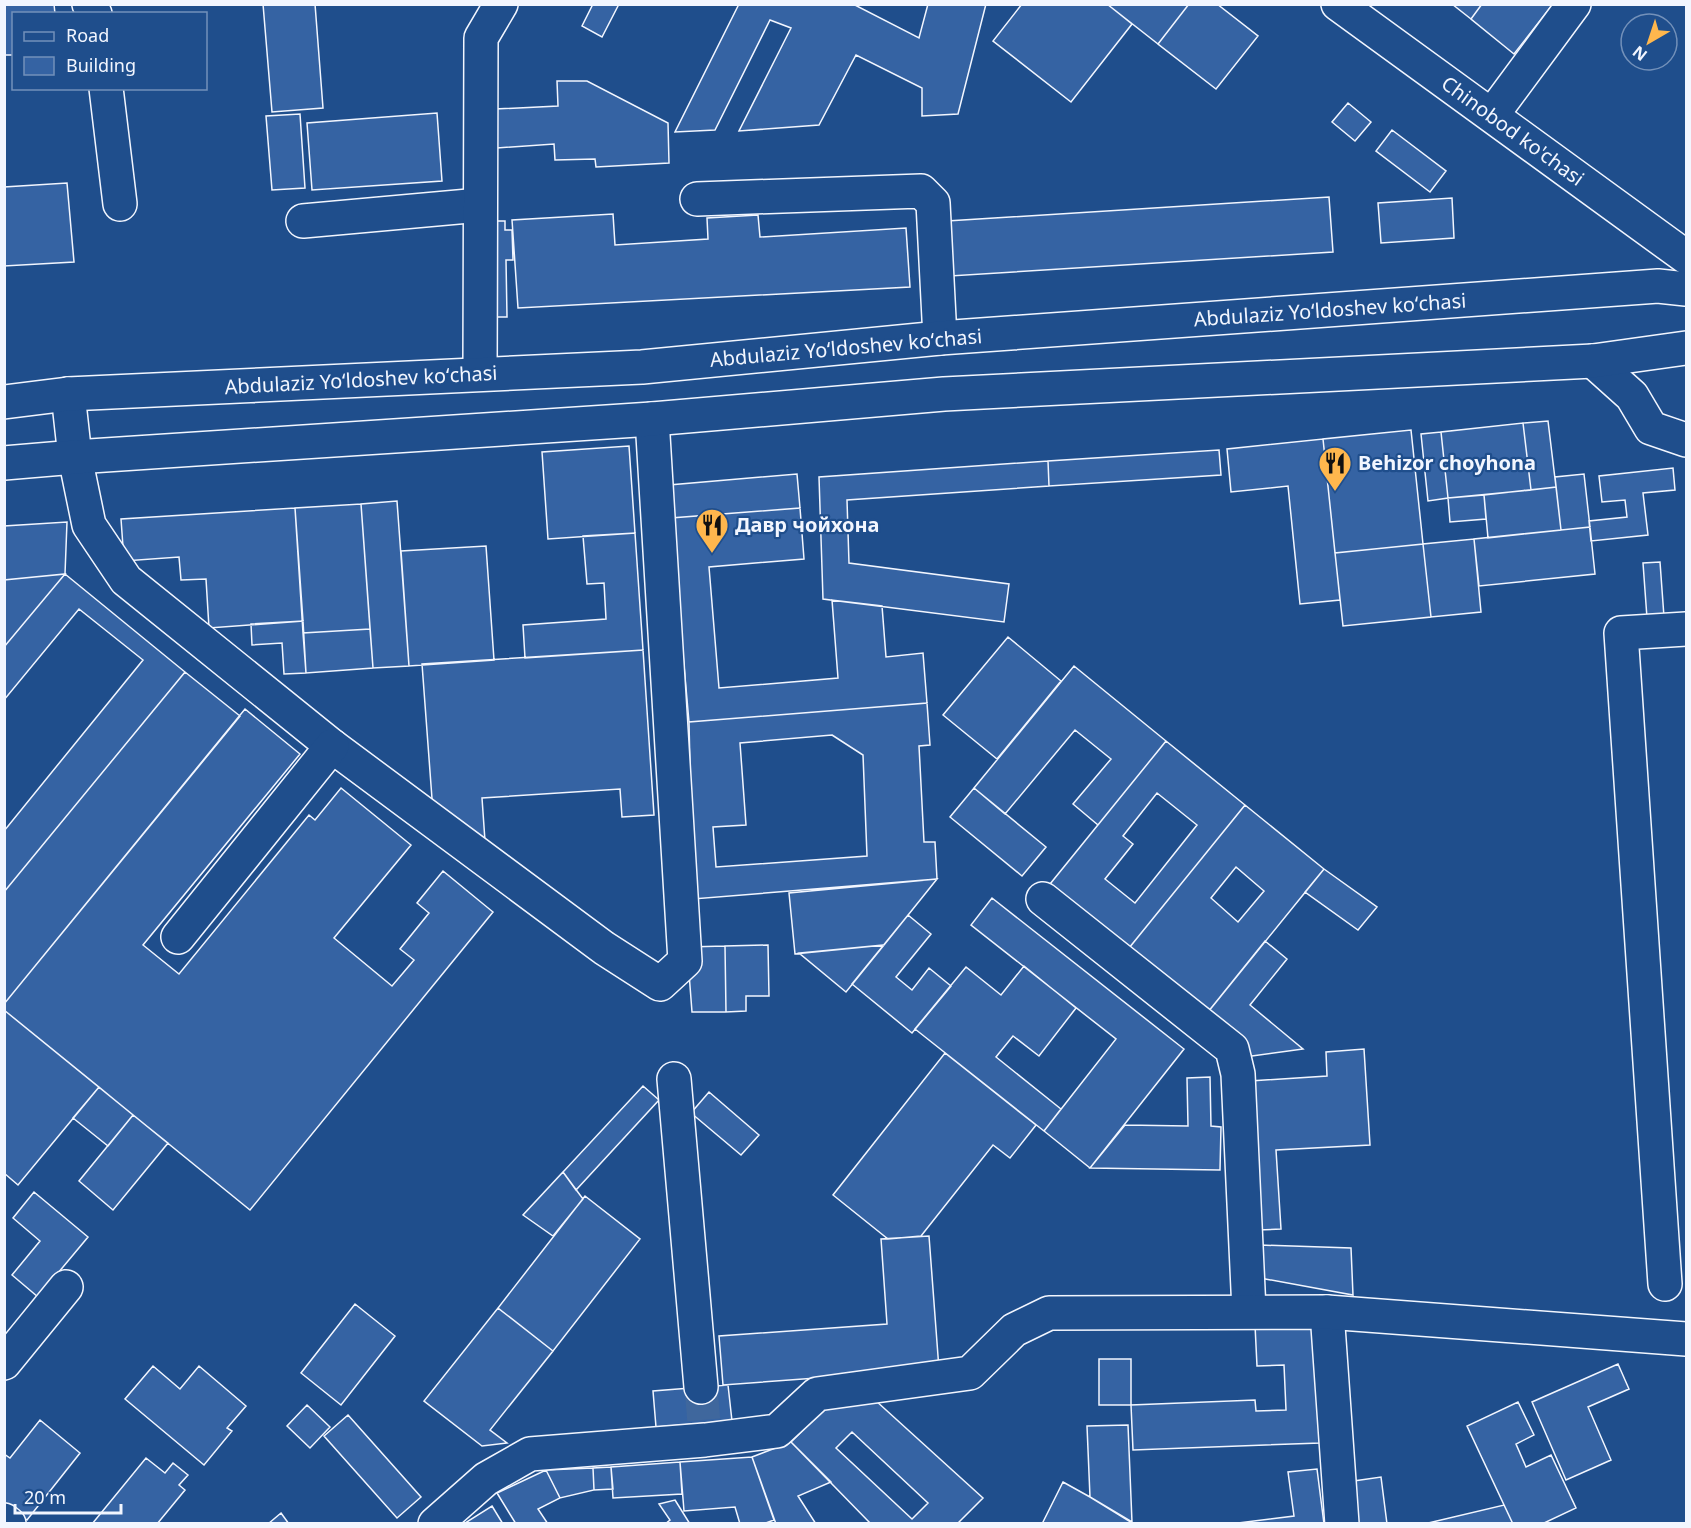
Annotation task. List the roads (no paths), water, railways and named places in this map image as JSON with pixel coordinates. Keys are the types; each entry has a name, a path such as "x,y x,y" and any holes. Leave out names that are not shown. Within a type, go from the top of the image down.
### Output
{"main road":[{"path":"480,374 481,38 501,4"},
{"name":"Chinobod ko'chasi","path":"1338,4 1373,14 1492,116 1686,257"},
{"path":"1492,116 1574,4"},
{"path":"106,90 120,204"},
{"path":"698,199 921,191 933,203 940,338"},
{"path":"303,221 480,204"},
{"name":"Abdulaziz Yoʻldoshev koʻchasi","path":"4,402 68,394 642,367 940,338 1658,286 1686,289"},
{"path":"4,463 652,419 944,394 1593,361 1686,348"},
{"path":"1593,361 1632,396 1651,428 1686,440"},
{"path":"68,394 75,457 89,525 126,580 332,746 604,948 660,984 685,961 652,419"},
{"path":"1665,1284 1621,633 1686,629"},
{"path":"178,937 332,746"},
{"path":"1043,899 1232,1049 1238,1074 1250,1311"},
{"path":"674,1079 701,1387"},
{"path":"4,1363 66,1287"},
{"path":"1327,1312 1342,1524"},
{"path":"435,1524 486,1479 530,1454 705,1432 777,1431 817,1394 970,1373 1014,1330 1049,1313 1327,1312 1686,1339"},
{"path":"4,1520 9,1524"}],"tunnel":[{"path":"701,1387 704,1423"}],"place":[{"name":"Behizor choyhona","path":"1335,492"},
{"name":"Давр чойхона","path":"712,554"}]}
